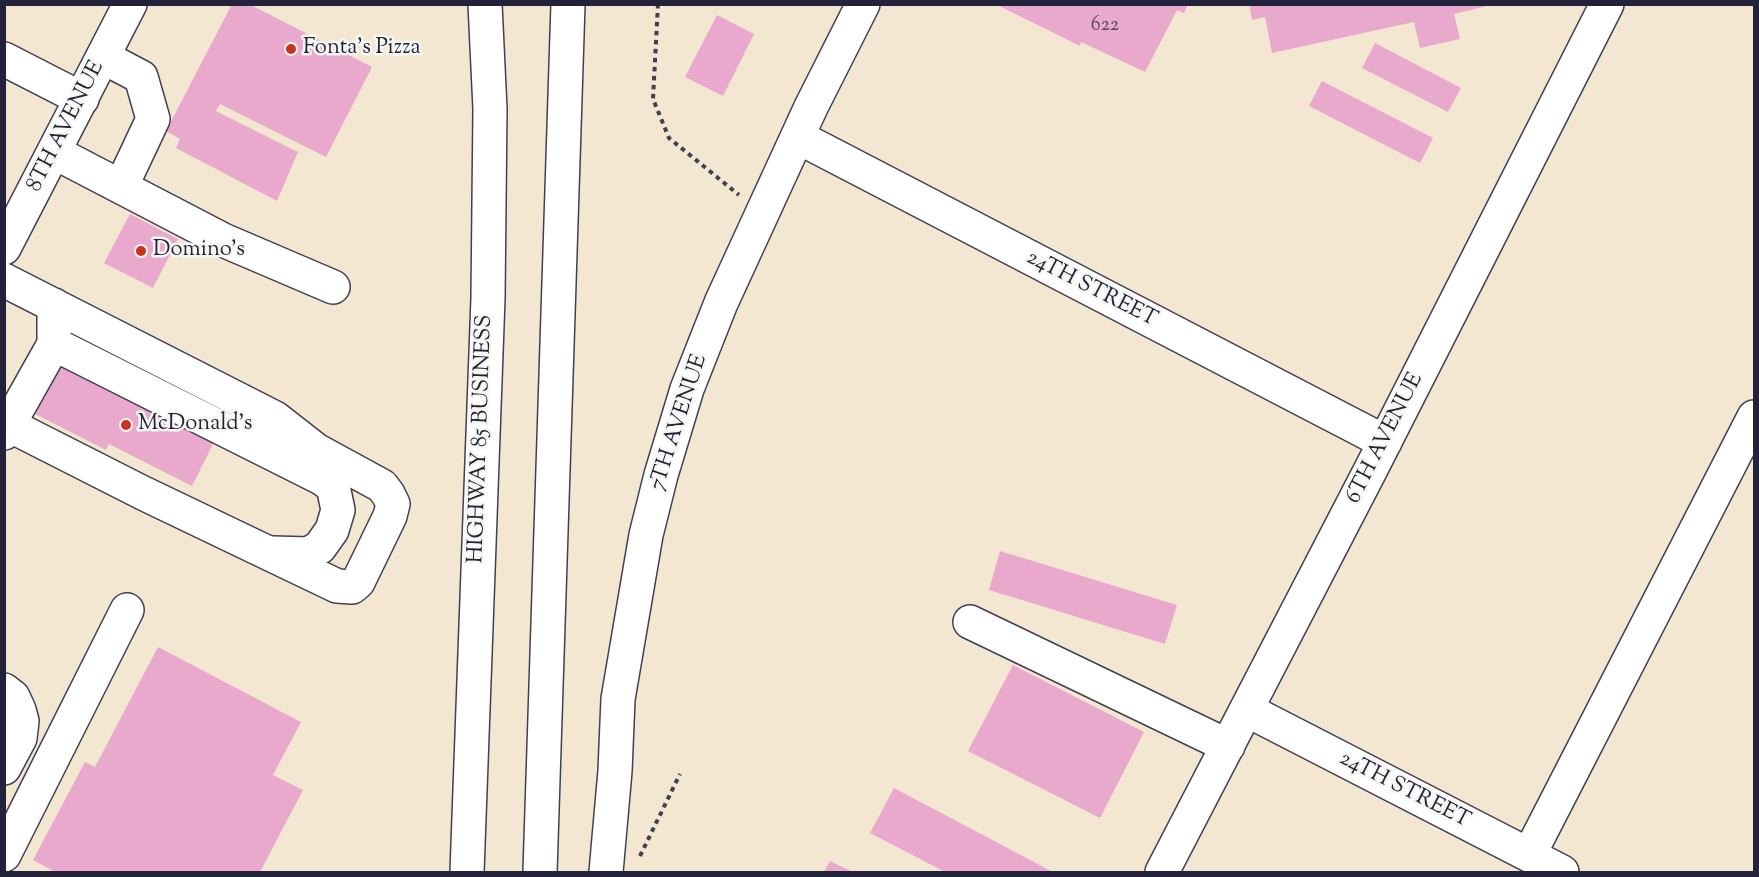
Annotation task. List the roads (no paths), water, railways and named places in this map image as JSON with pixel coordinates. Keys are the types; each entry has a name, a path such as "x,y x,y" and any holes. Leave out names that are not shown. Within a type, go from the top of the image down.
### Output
{"street":[{"name":"8TH AVENUE","path":"4,249 130,4"},
{"path":"540,873 568,4"},
{"name":"7TH AVENUE","path":"606,873 615,771 618,699 646,535 661,475 687,389 721,303 811,107 863,4"},
{"name":"6TH AVENUE","path":"1162,873 1607,4"},
{"name":"HIGHWAY 85 BUSINESS","path":"467,873 488,298 490,109 484,6"},
{"path":"103,57 141,77 153,119 121,187"},
{"path":"4,59 82,99"},
{"name":"24TH STREET","path":"798,137 1384,442"},
{"path":"54,152 223,240 333,287"},
{"path":"4,280 54,305 275,418 316,450 382,486 393,504 390,516 358,582 352,587 337,586 7,429 54,344 54,305"},
{"path":"54,344 333,486 338,510 332,530 320,547 309,554 268,553"},
{"path":"1529,855 1755,417"},
{"path":"9,836 127,610"},
{"path":"970,622 1227,746"},
{"path":"4,690 13,698 22,721 20,738 4,768"},
{"name":"24TH STREET","path":"1247,710 1562,873"}],"place":[{"name":"Fonta's Pizza","path":"291,49"},
{"name":"Domino's","path":"141,251"},
{"name":"McDonald's","path":"126,425"}]}
